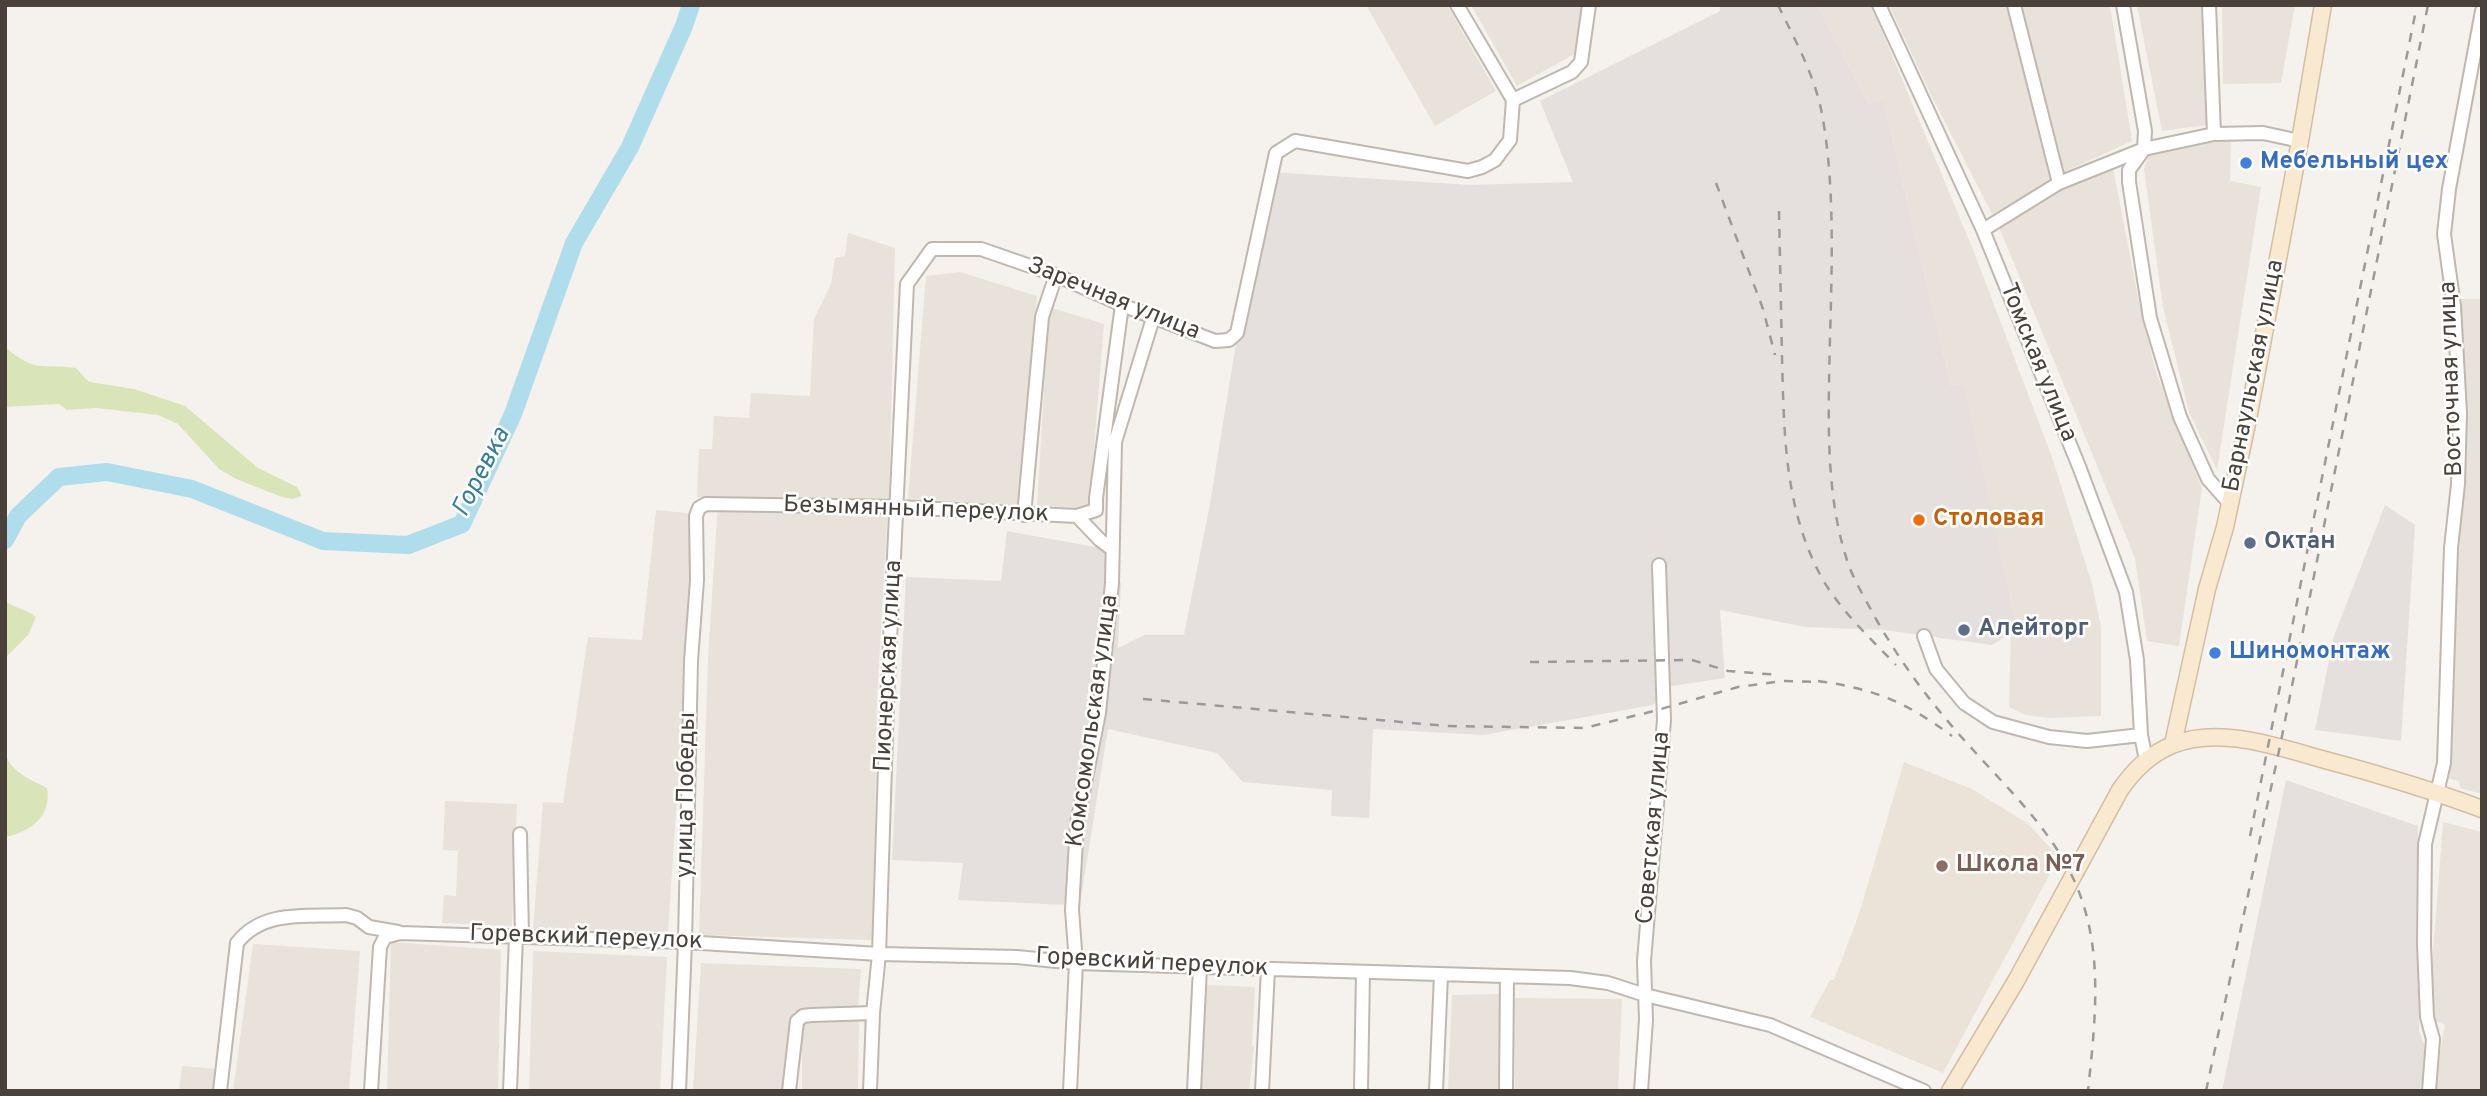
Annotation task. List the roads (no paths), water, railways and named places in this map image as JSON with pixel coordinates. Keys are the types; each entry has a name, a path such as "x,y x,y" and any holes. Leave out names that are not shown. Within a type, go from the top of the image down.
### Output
{"street":[{"path":"1457,5 1513,100 1572,72 1581,62 1589,5"},
{"name":"Томская улица","path":"1879,5 1983,230 2080,469 2126,592 2137,660 2141,735 2146,760"},
{"path":"2014,5 2059,183"},
{"path":"2123,5 2145,131 2144,149 2129,170 2129,182 2150,318 2180,417 2195,453 2208,479 2231,505"},
{"path":"2209,5 2214,134"},
{"name":"Барнаульская улица","path":"2173,744 2207,589 2231,505 2323,5"},
{"name":"Восточная улица","path":"2429,1091 2433,1040 2426,1005 2425,844 2444,763 2451,548 2458,484 2459,413 2454,306 2444,234 2449,189 2482,11"},
{"name":"Заречная улица","path":"932,249 981,249 1056,275 1214,341 1229,340 1237,333 1276,153 1295,141 1468,171 1495,160 1510,140 1513,100"},
{"path":"1983,230 2059,183 2144,149 2214,134 2263,133 2300,141"},
{"name":"Пионерская улица","path":"870,1091 873,1013 879,954 887,703 907,284 932,249"},
{"path":"1024,515 1042,317 1056,275"},
{"path":"1077,516 1096,510 1122,304"},
{"name":"Комсомольская улица","path":"1070,1091 1076,962 1072,910 1077,823 1099,713 1112,583 1115,442 1154,315"},
{"name":"Безымянный переулок","path":"706,504 898,507 1077,516 1112,549"},
{"name":"улица Победы","path":"679,1091 696,516 699,508 706,504"},
{"name":"Советская улица","path":"1641,1091 1646,1020 1644,961 1664,720 1659,565"},
{"path":"1924,636 1936,669 1964,703 1993,722 2049,737 2087,741 2141,735"},
{"path":"1950,1091 1990,1027 2120,790 2146,760 2173,744 2224,737 2269,743 2438,793 2482,809"},
{"path":"510,1091 519,936 520,834"},
{"name":"Горевский переулок","path":"220,1091 237,943 256,925 280,917 346,915 357,918 369,927 400,933 685,942 879,954 1017,957 1200,967 1570,978 1608,983 1645,995 1770,1025 1924,1091"},
{"path":"371,1091 380,947 385,937 400,933"},
{"path":"1194,1091 1200,967"},
{"path":"1262,1091 1268,969"},
{"path":"1361,1091 1363,972"},
{"path":"1436,1091 1441,975"},
{"path":"1506,1091 1507,977"},
{"path":"789,1091 797,1021 803,1016 811,1015 873,1013"}],"waterway":[{"name":"Горевка","path":"5,540 18,516 59,477 107,472 192,489 323,541 408,545 462,524 513,414 574,243 630,147 691,5"}],"railway":[{"path":"1778,5 1813,82 1821,109 1826,142 1832,246 1830,454 1834,500 1842,544 1858,586 1900,659 1940,712 2037,821 2069,869 2086,912 2094,962 2095,1014 2088,1091"},
{"path":"2250,836 2417,5"},
{"path":"2206,1091 2280,746 2428,5"},
{"path":"1716,183 1763,309 1775,355"},
{"path":"1779,211 1783,385 1793,499 1800,526 1823,580 1857,624 1896,665"},
{"path":"1530,662 1692,660 1728,671 1780,675"},
{"path":"1143,699 1446,726 1584,728 1738,687 1783,681 1826,682"},
{"path":"1818,681 1857,688 1889,699 1920,714 1952,736"}],"place":[{"name":"Мебельный цех","path":"2246,163"},
{"name":"Столовая","path":"1919,520"},
{"name":"Октан","path":"2250,543"},
{"name":"Алейторг","path":"1964,630"},
{"name":"Шиномонтаж","path":"2215,653"},
{"name":"Школа №7","path":"1942,866"}]}
